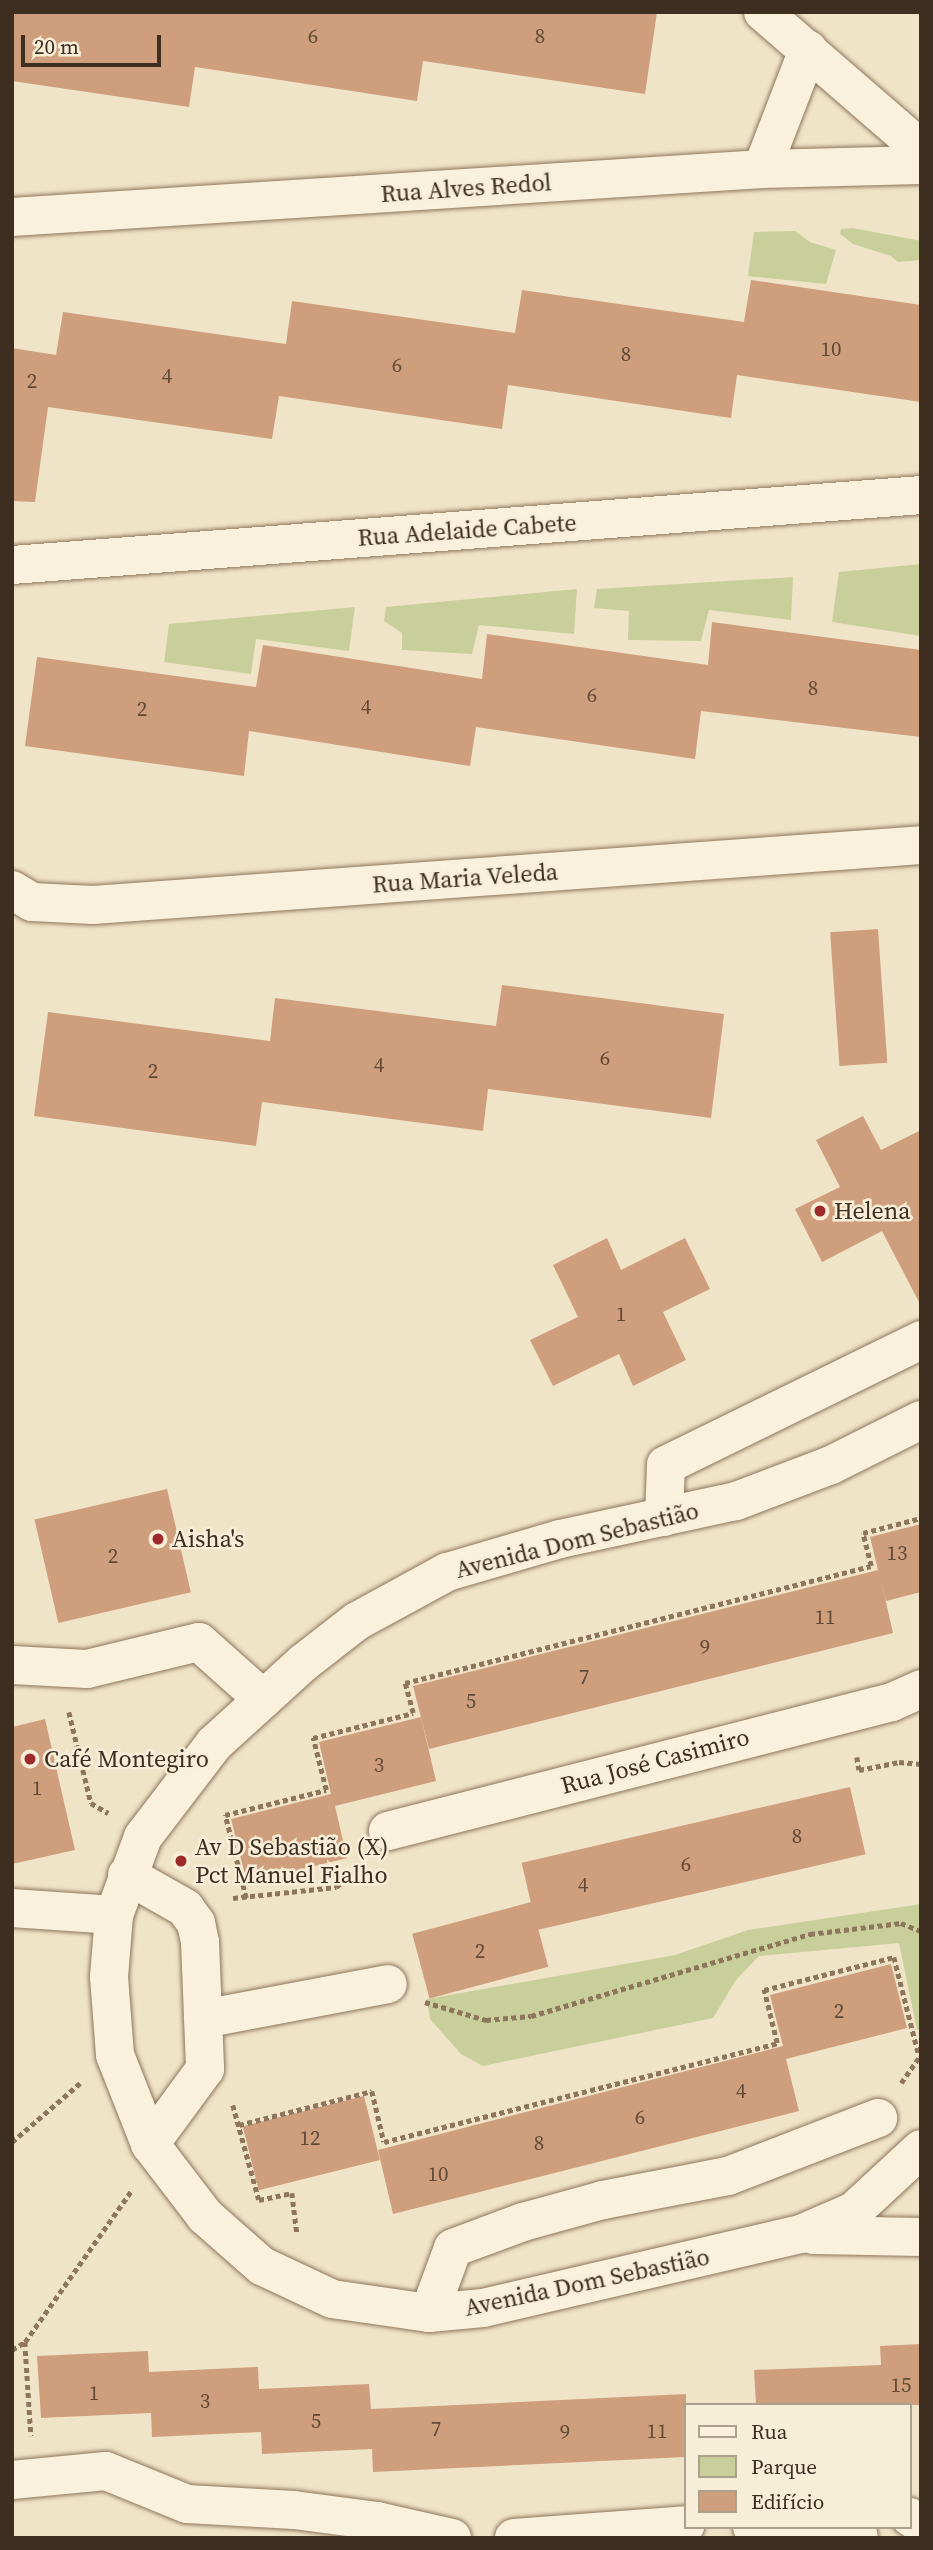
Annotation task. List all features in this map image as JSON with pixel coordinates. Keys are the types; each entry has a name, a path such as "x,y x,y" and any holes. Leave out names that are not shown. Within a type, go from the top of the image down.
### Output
{"street":[{"path":"763,12 921,149"},
{"path":"762,169 808,50"},
{"name":"Rua Alves Redol","path":"12,217 762,169 921,164"},
{"name":"Rua Adelaide Cabete","path":"12,565 921,495"},
{"name":"Rua Maria Veleda","path":"12,890 32,902 93,905 921,845"},
{"path":"664,1517 666,1465 921,1340"},
{"name":"Avenida Dom Sebastião","path":"801,2234 483,2308 429,2313 332,2300 262,2266 205,2216 150,2144 116,2055 109,1977 114,1915 143,1837 214,1744 262,1699 357,1621 447,1572 560,1539 748,1496 831,1465 921,1420"},
{"path":"14,1657 59,1667 87,1669 199,1642 262,1699"},
{"name":"Rua José Casimiro","path":"388,1831 892,1702 921,1689"},
{"path":"127,1875 185,1908 196,1923 205,2069 150,2144"},
{"path":"12,1908 114,1915"},
{"path":"203,2019 388,1984"},
{"path":"429,2313 453,2248 523,2222 603,2200 728,2176 878,2118"},
{"path":"801,2234 855,2211 921,2149"},
{"path":"801,2234 921,2237"},
{"path":"23,2477 106,2470 187,2504 294,2510 377,2521 452,2538"},
{"path":"514,2538 684,2525"},
{"path":"783,2529 861,2534"}],"path":[{"path":"246,1898 225,1815 326,1790 313,1738 413,1713 405,1683 871,1566 863,1533 921,1518"},
{"path":"59,1667 91,1803"},
{"path":"899,1762 921,1765"},
{"path":"221,1898 246,1898 335,1887 368,1861 388,1831"},
{"path":"388,1984 433,2006 486,2020 531,2016 810,1934 901,1923 921,1931"},
{"path":"305,2286 292,2193 259,2200 238,2123 372,2091 384,2142 763,2047 777,2043 764,1990 894,1957 919,2056"},
{"path":"12,2142 116,2055"},
{"path":"12,2350 25,2342 138,2181"},
{"path":"23,2477 25,2342"}],"green space":[{"path":"853,228 921,241 921,260 898,262 891,256 853,244 840,234 841,229"},
{"path":"795,231 810,242 836,250 826,284 748,276 754,232"},
{"path":"921,564 921,636 832,622 839,572"},
{"path":"793,577 791,620 709,610 701,641 628,640 629,611 594,608 597,589"},
{"path":"577,589 574,634 479,625 472,654 402,650 402,633 384,621 386,607"},
{"path":"355,607 349,651 256,639 251,674 164,662 169,624"},
{"path":"921,1904 921,2029 917,2030 899,1943 759,1956 736,1980 713,2018 483,2066 461,2054 430,2019 427,1999 675,1955 748,1930"}],"building":[{"path":"12,12 657,12 645,94 423,61 417,101 195,67 189,107 12,81"},
{"path":"751,280 921,305 921,402 737,375 731,418 508,385 502,429 279,396 272,439 48,407 35,502 12,501 12,348 56,355 63,312 286,344 292,301 515,333 522,290 744,322"},
{"path":"712,622 921,650 921,737 701,711 695,759 476,727 470,766 249,731 244,776 25,746 37,657 256,687 263,645 482,679 487,634 708,665"},
{"path":"878,929 887,1063 839,1066 830,932"},
{"path":"502,985 724,1014 711,1118 488,1089 483,1131 262,1102 256,1146 34,1116 48,1012 270,1041 275,998 496,1026"},
{"path":"863,1116 881,1150 921,1130 921,1306 882,1231 822,1262 795,1209 840,1187 816,1140"},
{"path":"607,1238 621,1270 685,1238 710,1289 663,1312 686,1360 633,1386 619,1354 553,1386 530,1340 578,1317 553,1265"},
{"path":"167,1489 191,1592 58,1623 34,1520"},
{"path":"921,1524 921,1592 886,1601 881,1580 893,1633 429,1749 413,1686 878,1570 870,1537"},
{"path":"421,1717 436,1781 335,1806 347,1858 247,1883 231,1819 331,1794 319,1742"},
{"path":"45,1719 75,1850 12,1864 12,1727"},
{"path":"850,1787 866,1854 537,1930 522,1863"},
{"path":"531,1902 548,1967 430,1999 412,1934"},
{"path":"891,1964 907,2028 786,2059 799,2111 393,2214 378,2150 783,2046 770,1995"},
{"path":"364,2096 380,2160 259,2190 243,2126"},
{"path":"921,2344 921,2405 756,2403 754,2370 881,2365 880,2346"},
{"path":"148,2351 149,2372 258,2367 259,2389 369,2384 371,2409 686,2394 684,2457 373,2472 372,2449 262,2454 261,2432 152,2437 151,2413 41,2418 37,2356"}],"place":[{"name":"Helena","path":"820,1211"},
{"name":"Aisha's","path":"158,1539"},
{"name":"Café Montegiro","path":"30,1759"},
{"name":"Av D Sebastião (X) Pct Manuel Fialho","path":"181,1861"}]}
